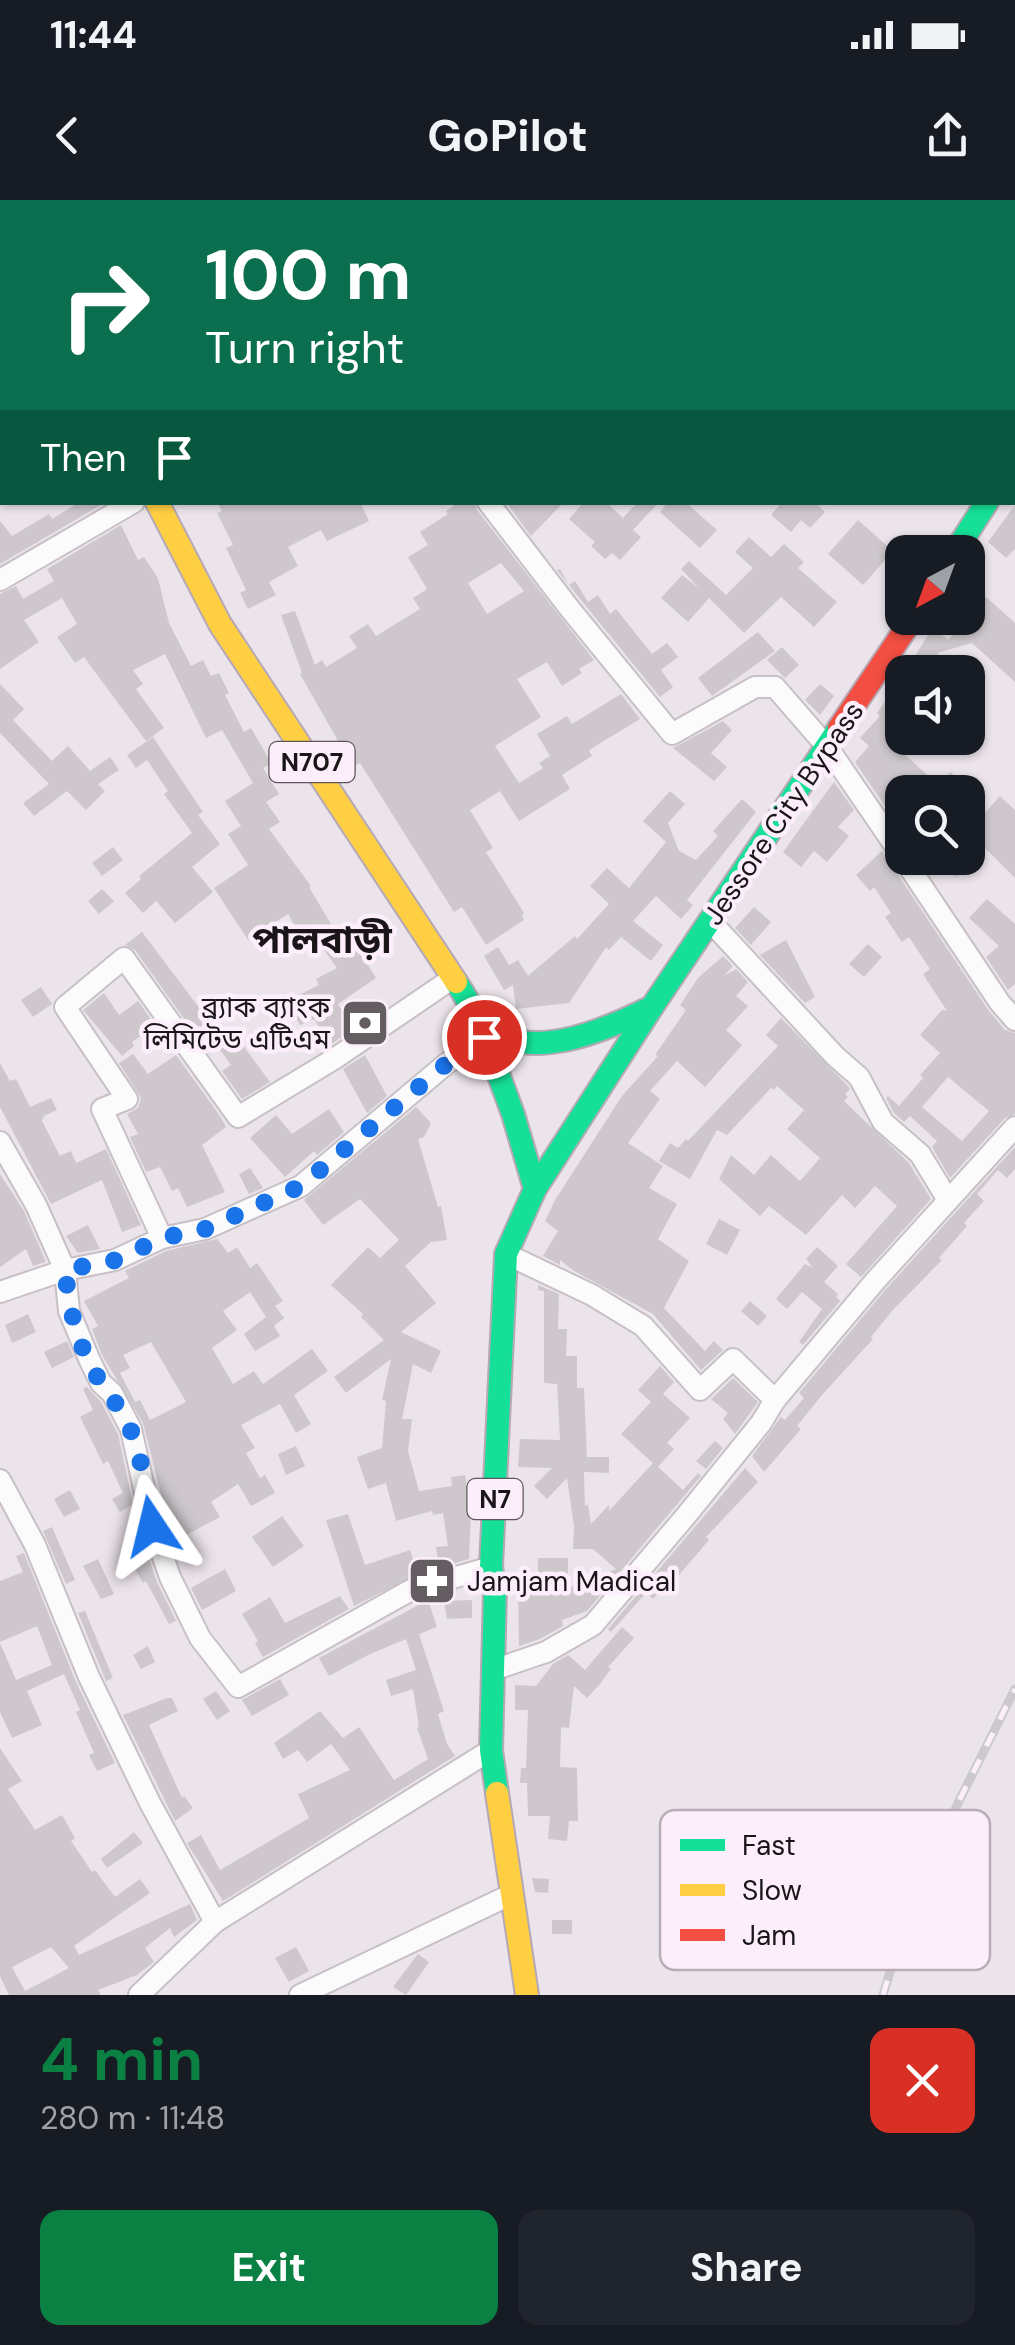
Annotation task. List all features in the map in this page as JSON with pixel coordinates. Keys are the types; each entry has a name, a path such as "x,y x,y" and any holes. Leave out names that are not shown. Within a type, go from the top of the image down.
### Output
{"highway":[{"name":"N707","path":"159,505 220,624 481,1026"},
{"path":"966,535 985,505"},
{"name":"Jessore City Bypass","path":"652,1007 903,635"},
{"path":"481,1026 504,1038 542,1042 596,1034 652,1007"},
{"name":"N7","path":"527,1995 491,1750 495,1591 492,1567 506,1254 535,1189 652,1007"},
{"path":"481,1026 514,1114 535,1189"}],"street":[{"path":"0,580 129,505"},
{"path":"490,505 672,734 755,687 775,687 828,748 885,831"},
{"path":"915,875 1015,1020"},
{"path":"710,921 858,1078 883,1122 920,1154 948,1200"},
{"path":"162,1238 102,1109 127,1098 65,1007 124,958 238,1117 334,1059 453,978"},
{"path":"0,1292 65,1270 116,1260 162,1238 205,1229 301,1186 446,1064 481,1026"},
{"path":"493,1670 546,1652 593,1625 685,1517 775,1400 1015,1127"},
{"path":"0,1142 36,1205 65,1270 69,1312 76,1328 96,1372 130,1429 152,1526 170,1577 200,1638 238,1687 411,1590 492,1567"},
{"path":"506,1254 592,1295 643,1326 700,1390 733,1359 775,1400"},
{"path":"0,1480 35,1545 89,1676 150,1804 215,1922"},
{"path":"139,1995 215,1922 491,1750"},
{"path":"300,1995 510,1894"}],"building":[{"path":"75,505 101,505 0,564 0,521 12,536 49,514 52,519"},
{"path":"219,505 361,505 369,521 327,541 321,530 288,547 298,566 269,582 276,595 248,609 240,593 246,590 226,548 233,545 217,513 222,511"},
{"path":"455,505 475,505 594,660 562,686 547,662 517,679 541,717 495,746 519,783 543,768 539,763 550,756 537,734 567,716 572,724 621,694 640,719 589,750 592,756 562,775 570,789 519,821 500,791 470,810 493,848 486,852 524,913 524,920 486,945 462,907 454,912 360,763 349,769 333,744 338,741 300,674 281,615 295,611 315,665 322,660 326,667 357,648 349,636 368,624 376,636 420,609 413,598 427,589 408,557 428,545 420,532 448,514 446,511","holes":["501,563 524,591 487,614 468,583"]},
{"path":"508,505 561,505 531,536"},
{"path":"581,505 609,505 623,518 635,505 656,505 633,530 641,537 620,560 612,553 605,559 591,546 595,542 569,519"},
{"path":"666,505 688,505 717,530 700,548 660,512"},
{"path":"779,505 817,505 825,512 810,528 801,520 791,532 771,515"},
{"path":"1015,505 1015,549 1006,558 988,542"},
{"path":"858,520 885,544 885,560 863,585 828,554"},
{"path":"121,525 138,560 144,557 158,578 169,623 191,666 203,660 211,676 219,673 229,693 225,695 244,732 251,728 272,764 263,768 279,794 266,802 280,822 269,829 311,886 334,929 351,947 355,944 376,978 338,1004 353,1029 330,1045 314,1019 300,1025 288,1000 319,985 316,979 337,968 314,936 304,941 288,914 248,940 214,888 248,865 228,834 241,826 225,801 253,783 222,730 206,738 165,654 133,670 143,684 136,689 164,728 146,741 84,657 75,663 57,637 77,624 62,598 24,620 39,642 0,669 0,594 16,586 23,599 54,581 47,569"},
{"path":"749,537 771,557 784,544 804,562 798,568 837,602 814,627 781,597 744,633 709,598 688,622 661,598 682,575 699,588 681,569 689,561 726,595 753,568 735,552"},
{"path":"575,581 588,602 598,595 610,614 616,609 652,654 667,643 678,657 661,670 673,687 660,697 569,585"},
{"path":"985,598 1015,623 1015,682 972,643 939,655 916,655 928,635 942,635 948,640 952,635 985,635"},
{"path":"758,632 775,651 712,696 698,678"},
{"path":"782,647 799,665 785,678 767,660"},
{"path":"0,684 24,709 13,720 52,761 68,746 90,771 110,757 119,770 98,784 105,791 86,810 67,791 34,816 23,803 49,784 0,733"},
{"path":"820,684 834,696 820,715 805,700"},
{"path":"885,702 885,755 905,755 927,775 885,775 885,806 855,762 869,746 860,738 880,716 877,713"},
{"path":"723,721 732,730 711,753 727,767 714,781 673,748"},
{"path":"153,737 203,812 198,815 220,844 192,867 213,892 175,923 156,901 143,913 125,893 141,879 139,876 192,833 164,794 168,791 147,760 136,768 127,755"},
{"path":"834,782 854,810 838,827 849,836 827,862 814,851 801,867 783,852"},
{"path":"670,791 685,804 668,823 679,851 696,860 718,836 713,831 742,799 756,812 687,900 693,905 681,919 656,896 633,921 663,945 651,961 621,937 609,950 606,947 569,1003 516,1009 513,985 504,990 484,956 498,947 509,965 518,960 528,976 575,936 577,939 609,904 590,886 607,868 629,888 666,842 643,821"},
{"path":"1000,796 1015,810 1015,878 985,848 985,813"},
{"path":"113,847 123,860 102,876 92,863"},
{"path":"882,851 885,875 898,875 989,1011 1005,1030 1015,1033 1015,1114 1005,1118 950,1178 932,1147 937,1141 910,1116 904,1122 886,1098 899,1106 923,1078 920,1075 940,1053 920,1035 942,1010 947,1011 923,974 930,969 909,937 902,942 885,917 891,913 874,887 870,891 856,875","holes":["948,1077 989,1111 962,1141 922,1107"]},
{"path":"102,889 114,901 99,914 88,901"},
{"path":"987,899 1015,924 1015,984 1008,990 986,957 999,946 969,918"},
{"path":"754,907 771,922 751,945 735,928"},
{"path":"142,932 216,1030 200,1041 135,950 125,945"},
{"path":"786,940 815,997 805,1003 760,955"},
{"path":"868,944 882,957 864,977 849,964"},
{"path":"723,956 733,966 724,976 736,969 748,982 736,996 748,1006 726,1030 742,1045 705,1087 677,1061 650,1091 660,1099 628,1143 663,1166 649,1188 677,1204 658,1239 689,1261 664,1308 705,1351 714,1341 723,1350 701,1370 653,1314 560,1260 560,1265 543,1256 558,1231 545,1221 555,1200 622,1096 658,1056 655,1055 686,1010 680,1005 698,978"},
{"path":"41,987 52,1004 33,1017 21,1000"},
{"path":"104,993 119,1015 138,1001 155,1025 132,1042 134,1046 122,1056 83,1010"},
{"path":"781,1018 848,1086 844,1101 909,1163 931,1199 861,1277 846,1264 897,1206 875,1186 855,1208 842,1195 806,1235 769,1206 760,1216 719,1179 731,1155 754,1175 771,1155 800,1181 820,1158 787,1129 804,1110 777,1086 727,1135 717,1130 690,1179 659,1161 670,1143 678,1148 688,1141 778,1046 766,1035"},
{"path":"236,1036 270,1082 242,1099 222,1071 231,1065 219,1048"},
{"path":"133,1054 148,1074 176,1055 220,1116 226,1127 202,1145 225,1192 187,1207 178,1188 172,1191 160,1167 146,1172 130,1137 138,1134 127,1114 138,1108 141,1098 119,1063"},
{"path":"365,1055 387,1096 367,1113 343,1069"},
{"path":"0,1063 10,1081 16,1079 30,1107 51,1098 57,1110 42,1121 60,1156 71,1151 76,1163 106,1149 141,1225 122,1232 102,1180 51,1204 0,1107"},
{"path":"416,1107 431,1123 424,1137 418,1139 438,1207 441,1206 447,1240 431,1242 405,1266 436,1303 401,1332 441,1351 431,1373 413,1364 402,1419 412,1419 408,1451 419,1491 452,1486 451,1477 465,1475 471,1511 469,1559 439,1568 436,1547 448,1546 443,1513 433,1515 432,1511 396,1521 386,1483 368,1489 357,1457 382,1448 386,1401 382,1400 391,1359 346,1393 334,1377 384,1340 331,1285 368,1247 380,1258 399,1240 360,1199 323,1225 304,1200"},
{"path":"329,1109 344,1132 317,1155 314,1151 285,1177 250,1138 276,1115 292,1134"},
{"path":"1015,1147 1015,1169 1007,1178 998,1170 977,1194 984,1201 939,1258 942,1260 892,1311 764,1472 752,1456 781,1417 785,1420 804,1398 799,1393 886,1289"},
{"path":"250,1168 263,1188 249,1194 239,1174"},
{"path":"0,1174 24,1211 46,1262 33,1266 26,1249 0,1267"},
{"path":"719,1219 740,1230 727,1255 706,1244"},
{"path":"88,1225 100,1249 78,1253 66,1236"},
{"path":"217,1239 228,1253 237,1247 250,1268 257,1263 283,1301 275,1306 284,1318 274,1326 280,1336 255,1351 244,1334 266,1317 250,1292 223,1311 237,1330 212,1348 233,1384 254,1371 263,1384 312,1349 328,1371 294,1395 311,1424 296,1433 280,1404 241,1425 255,1448 246,1453 260,1478 265,1475 275,1493 251,1506 238,1484 211,1502 220,1517 173,1542 143,1423 102,1355 92,1329 98,1326 84,1301 129,1278 125,1271 166,1251","holes":["151,1342 186,1402 150,1420 120,1373 130,1368 123,1355"]},
{"path":"817,1247 838,1266 824,1282 840,1301 803,1345 799,1342 822,1309 802,1292 787,1309 776,1299 805,1264 813,1268 806,1259"},
{"path":"538,1285 559,1294 558,1329 567,1329 566,1356 577,1356 577,1388 584,1388 587,1457 609,1457 609,1473 584,1472 585,1506 588,1505 591,1524 609,1505 609,1511 653,1463 621,1434 651,1402 638,1390 660,1366 674,1382 663,1394 690,1418 667,1443 674,1449 658,1467 683,1490 698,1473 701,1476 587,1611 562,1620 563,1626 519,1646 518,1587 538,1586 538,1558 568,1558 568,1588 616,1569 593,1549 573,1549 567,1478 547,1499 534,1486 552,1468 518,1467 520,1439 560,1440 557,1384 544,1383 544,1291 538,1290"},
{"path":"750,1301 767,1316 758,1326 741,1311"},
{"path":"28,1314 36,1332 12,1343 5,1325"},
{"path":"67,1341 74,1357 52,1368 44,1352"},
{"path":"733,1378 758,1402 735,1434 723,1419 728,1413 711,1399"},
{"path":"87,1387 101,1402 118,1434 133,1504 120,1512 112,1499 123,1493 108,1461 103,1464 80,1417 93,1410 83,1389"},
{"path":"715,1441 723,1448 706,1469 696,1461"},
{"path":"296,1446 305,1466 286,1475 278,1454"},
{"path":"745,1468 758,1482 706,1537 709,1540 667,1589 664,1587 653,1599 646,1593 611,1632 608,1629"},
{"path":"70,1490 80,1509 64,1517 54,1499"},
{"path":"348,1514 365,1565 410,1550 418,1574 354,1606 326,1520"},
{"path":"282,1516 304,1546 273,1567 252,1537"},
{"path":"52,1527 75,1580 66,1584 43,1531"},
{"path":"141,1536 176,1621 169,1624 146,1581 143,1583 133,1566 139,1559 131,1540"},
{"path":"24,1553 76,1682 115,1763 97,1771 89,1755 94,1753 76,1712 80,1710 64,1674 27,1691 42,1725 12,1738 0,1712 0,1643 16,1680 52,1665 37,1626 0,1642 0,1581 23,1572 16,1556"},
{"path":"98,1559 114,1594 101,1599 83,1566"},
{"path":"225,1569 236,1591 202,1610 191,1588"},
{"path":"340,1596 349,1609 263,1657 242,1614 270,1597 285,1623"},
{"path":"428,1600 437,1627 419,1634 444,1711 438,1714 455,1756 223,1901 187,1843 201,1835 220,1870 309,1818 298,1794 350,1770 331,1744 307,1762 298,1750 283,1759 274,1743 320,1711 343,1738 359,1727 394,1780 428,1759 417,1728 413,1689 391,1696 386,1680 416,1670 406,1639 329,1676 319,1658"},
{"path":"472,1600 472,1618 447,1619 444,1601"},
{"path":"85,1611 113,1678 106,1681 78,1613"},
{"path":"622,1627 634,1638 608,1667 611,1669 600,1684 587,1698 574,1686 569,1728 561,1727 560,1767 577,1768 578,1821 569,1821 567,1841 548,1839 550,1816 528,1816 527,1783 520,1783 521,1768 526,1768 528,1710 515,1710 515,1685 536,1686 553,1664 568,1655 585,1670"},
{"path":"148,1646 155,1662 141,1669 133,1655"},
{"path":"280,1679 289,1695 252,1716 242,1700"},
{"path":"216,1691 230,1711 217,1720 203,1699"},
{"path":"172,1698 178,1711 149,1725 182,1798 193,1808 175,1821 123,1715"},
{"path":"0,1748 22,1781 8,1789 35,1830 62,1815 75,1838 71,1841 115,1897 140,1879 150,1893 74,1946 79,1955 190,1904 197,1920 174,1937 170,1928 145,1948 154,1962 137,1975 98,1990 101,1995 9,1995 0,1976","holes":["51,1947 69,1968 25,1991 12,1967"]},
{"path":"134,1832 143,1843 107,1868 101,1859"},
{"path":"532,1878 549,1879 548,1893 535,1892"},
{"path":"552,1920 572,1920 572,1934 552,1934"},
{"path":"296,1947 309,1971 289,1982 275,1958"},
{"path":"418,1954 429,1962 406,1995 393,1987"}],"railway":[{"path":"955,1810 1015,1689"},
{"path":"883,1995 891,1970"}],"traffic: fast":[{"path":"966,535 985,505"},
{"path":"535,1189 839,728"},
{"path":"456,982 483,1022 500,1035 521,1042 566,1040 652,1007"},
{"path":"477,1016 535,1189 506,1254 491,1567 495,1591 491,1750 497,1793"}],"traffic: slow":[{"path":"159,505 220,624 456,982"},
{"path":"497,1793 527,1995"}],"traffic: jam":[{"path":"839,728 902,635"}],"place":[{"name":"ব্র্যাক ব্যাংক লিমিটেড এটিএম","path":"365,1023"},
{"name":"Jamjam Madical","path":"432,1581"}],"district":[{"name":"পালবাড়ী","path":"322,940"}],"route":[{"path":"152,1526 130,1429 90,1361 69,1312 65,1270 116,1260 162,1238 205,1229 301,1186 446,1064 484,1037"}]}
